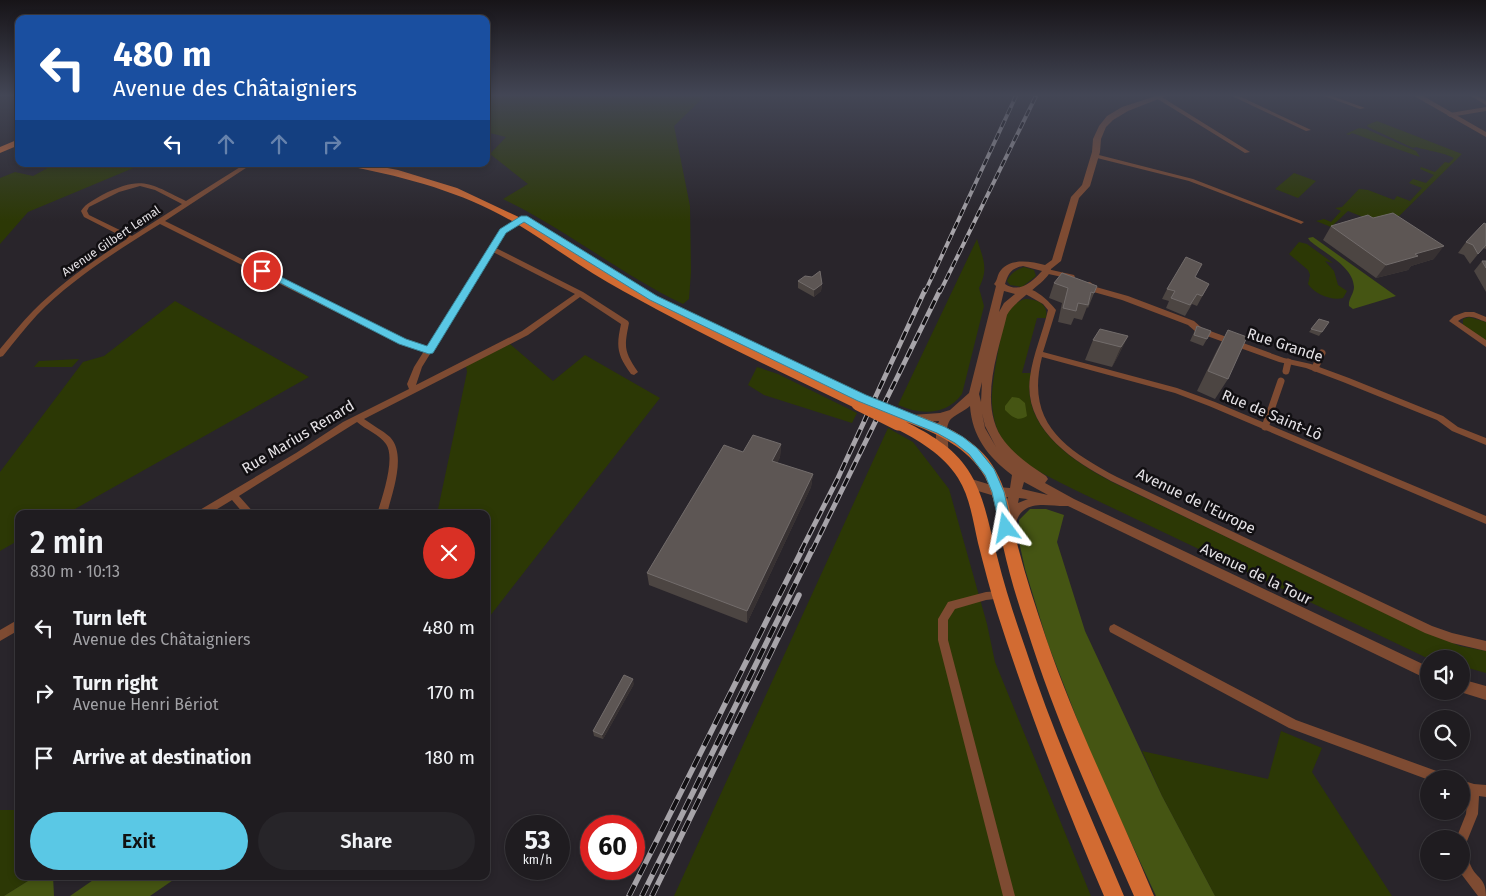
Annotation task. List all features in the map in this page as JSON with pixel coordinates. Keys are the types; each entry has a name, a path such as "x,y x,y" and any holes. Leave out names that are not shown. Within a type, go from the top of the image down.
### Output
{"main road":[{"path":"0,150 15,144"},
{"path":"366,167 418,179 453,190 522,220"},
{"path":"380,167 448,184 522,220 644,293 719,334 904,420 956,463 975,499 1000,595 1041,721 1114,896"},
{"path":"904,420 947,420 959,440 979,458 990,473 998,492 1018,577 1047,665 1107,813 1144,896"}],"street":[{"path":"1010,545 1011,505 1018,486 1017,468 990,429 986,410 986,391 1004,310 1024,290 1037,282 1046,269 1056,261 1075,197 1085,188 1095,156 1097,138"},
{"path":"1225,138 1247,152"},
{"path":"1095,156 1191,180 1301,222"},
{"name":"Avenue Gilbert Lemal","path":"0,354 35,313 67,284 132,238 244,167"},
{"path":"132,238 86,216 84,211 87,206 131,186 140,184 148,185 187,204"},
{"path":"413,389 411,384 413,378 503,231 522,220"},
{"path":"160,221 403,342 429,350"},
{"path":"492,249 580,294 625,323 621,344 622,356 634,372"},
{"path":"942,450 947,420 966,404 974,394 999,284 1005,270 1017,264 1033,264 1046,269"},
{"name":"Rue Grande","path":"1046,269 1081,280 1093,289 1126,298 1191,322 1199,330 1288,362 1315,368 1440,418 1455,429 1486,442"},
{"path":"999,284 1013,291 1024,290"},
{"name":"Avenue de l'Europe","path":"1024,290 1051,307 1033,383 1034,398 1039,414 1047,427 1062,444 1087,465 1429,630 1486,646"},
{"name":"Rue Marius Renard","path":"208,510 358,418 525,333 580,294"},
{"path":"1486,320 1477,314 1463,315 1453,321 1486,344"},
{"path":"1315,368 1322,352"},
{"name":"Rue de Saint-Lô","path":"1040,354 1177,392 1486,520"},
{"path":"1286,371 1288,362"},
{"path":"1265,427 1281,381"},
{"path":"974,394 977,404 977,420 982,434 991,449 1004,464 1017,468"},
{"path":"947,420 967,416 977,420"},
{"path":"358,418 365,426 389,441 394,452 383,510"},
{"name":"Avenue de la Tour","path":"1017,468 1070,502 1420,670"},
{"name":"Avenue de la Tour","path":"968,483 998,492 1028,494 1042,499 1070,502"},
{"path":"233,495 246,510"},
{"name":"Avenue de la Tour","path":"1011,520 1019,507 1042,499"},
{"path":"1000,595 986,596 952,605 943,619 943,640 1009,896"},
{"path":"0,636 15,627"},
{"path":"1114,629 1293,724 1420,771"},
{"path":"1470,689 1486,693"},
{"path":"1466,830 1480,791"},
{"path":"1470,876 1486,896"}],"green space":[{"path":"505,138 676,138 690,206 691,272 689,299 683,304 660,292 549,224 503,199 528,184 490,154"},
{"path":"1366,138 1386,138 1416,151 1420,157"},
{"path":"1391,138 1420,138 1462,154 1388,227 1348,211 1331,227 1316,221 1324,219 1331,222 1341,211 1335,208 1342,207 1359,189 1368,190 1394,200 1397,196 1410,201 1422,188 1409,183 1413,179 1426,183 1434,175 1420,169 1421,167 1435,172 1445,162 1449,163 1454,158 1416,147 1413,148"},
{"path":"50,167 136,167 28,212 0,244 0,178 15,172 33,176"},
{"path":"1294,173 1316,181 1298,198 1275,189"},
{"path":"1313,237 1396,296 1353,309 1349,306 1354,287 1349,273 1308,238"},
{"path":"977,239 984,264 984,275 979,288 984,306 962,394 948,406 932,412 915,411 898,405"},
{"path":"1299,242 1307,244 1333,263 1325,261 1334,271 1338,285 1347,291 1343,298 1329,298 1311,288 1308,284 1310,275 1308,270 1289,254"},
{"path":"1024,267 1034,270 1036,276 1022,287 1010,285 1007,281 1010,276"},
{"path":"1025,299 1038,301 1046,309 1046,318 1037,318 1022,373 1031,373 1029,392 1033,409 1041,425 1052,440 1081,464 1112,482 1423,631 1460,646 1486,651 1486,673 1470,669 1470,650 1420,650 1420,655 1075,490 1024,462 1007,446 999,433 992,404 1002,331 1007,313 1014,304"},
{"path":"175,301 309,377 73,510 15,510 15,542 0,551 0,472 83,362 104,356"},
{"path":"1469,317 1486,322 1486,342 1463,325 1463,319"},
{"path":"510,344 553,381 585,355 660,398 490,616 490,510 438,510 467,372 466,366"},
{"path":"79,359 72,367 34,367 39,361"},
{"path":"757,367 778,374 857,413 852,423 764,395 748,385"},
{"path":"1012,397 1019,398 1025,403 1027,416 1021,419 1015,418 1005,410 1005,406"},
{"path":"888,428 913,442 949,489 987,624 995,662 1091,896 674,896"},
{"path":"1030,509 1046,509 1064,515 1057,542 1085,631 1162,796 1215,896 1156,896 1094,763 1048,644 1025,569 1020,546 1019,520"},
{"path":"1281,731 1322,748 1312,772 1392,896 1215,896 1162,796 1142,751 1268,779"},
{"path":"0,810 15,810 15,880 30,880 4,896 0,896"},
{"path":"30,880 53,880 54,896 4,896"},
{"path":"93,880 173,880 150,896 70,896"}],"building":[{"path":"1393,213 1444,246 1386,265 1331,226 1368,215 1373,218"},
{"path":"1484,223 1486,224 1486,245 1478,254 1473,245 1466,242"},
{"path":"1186,257 1202,264 1195,277 1209,284 1202,296 1197,294 1190,305 1171,298 1175,291 1167,289"},
{"path":"820,271 822,284 814,290 798,281 805,276 812,277"},
{"path":"1062,273 1097,286 1094,293 1091,292 1088,305 1078,303 1076,311 1063,308 1068,288 1054,283"},
{"path":"1319,319 1329,322 1322,332 1311,329"},
{"path":"1197,326 1211,331 1207,339 1194,335"},
{"path":"1100,329 1128,336 1121,347 1093,340"},
{"path":"1228,330 1247,337 1228,379 1208,371"},
{"path":"753,435 781,444 772,461 813,474 747,611 647,573 724,445 743,452"},
{"path":"624,675 633,679 602,735 593,731"}],"railway":[{"path":"925,292 997,138"},
{"path":"940,292 1016,138"},
{"path":"801,551 837,480 925,290"},
{"path":"812,551 940,290"},
{"path":"629,896 802,550"},
{"path":"642,896 812,550"},
{"path":"652,896 799,595"}],"route":[{"path":"262,271 403,342 429,350 503,231 524,218 644,293 677,310 862,398 941,430 959,440 973,451 990,473 998,492 1006,528"}]}
